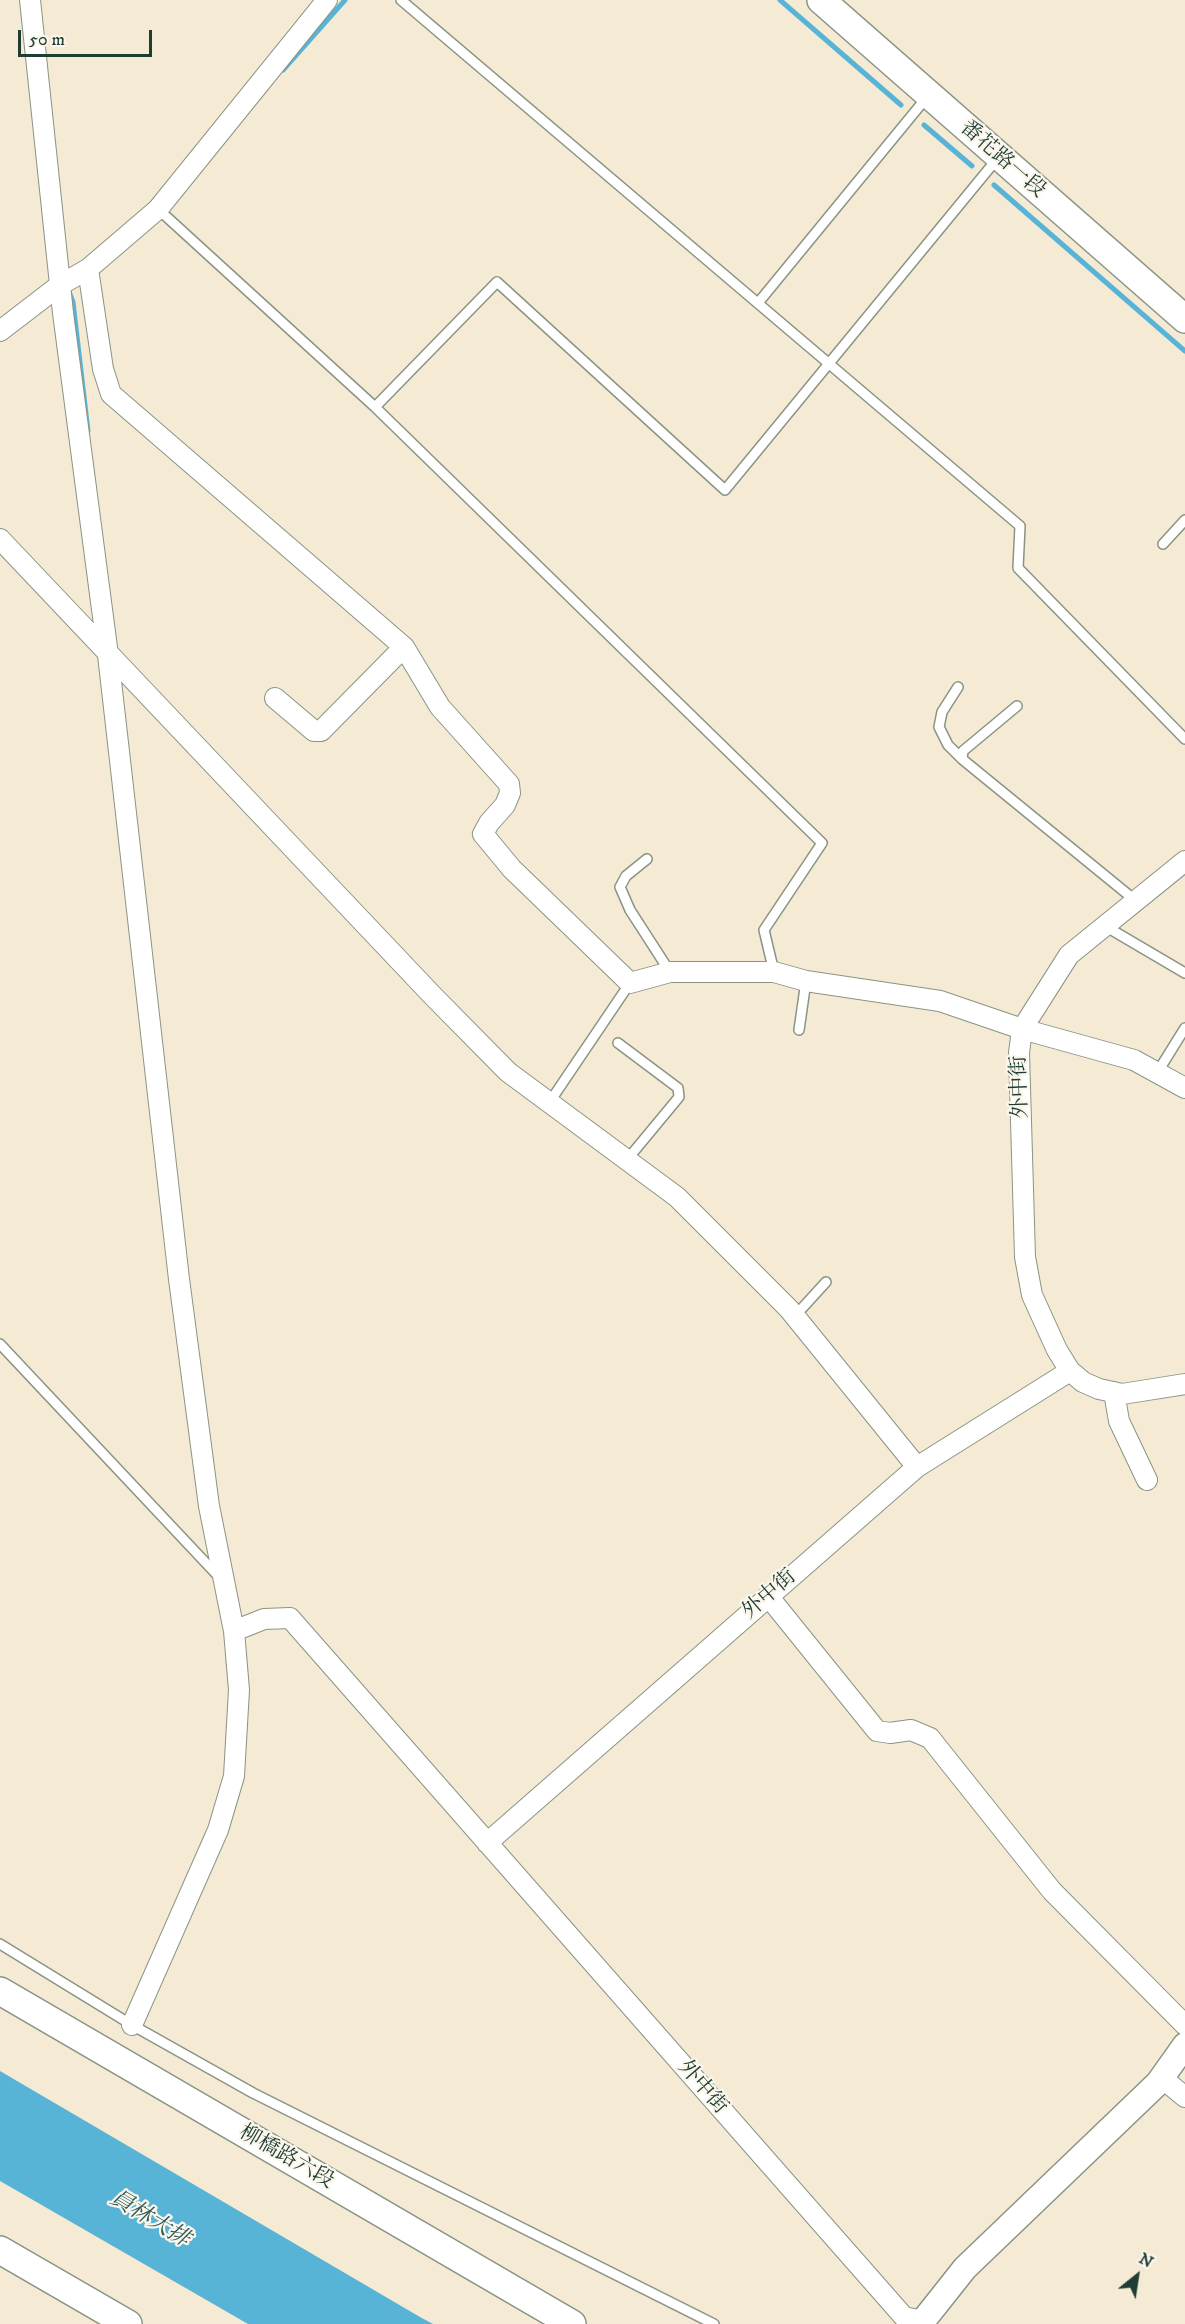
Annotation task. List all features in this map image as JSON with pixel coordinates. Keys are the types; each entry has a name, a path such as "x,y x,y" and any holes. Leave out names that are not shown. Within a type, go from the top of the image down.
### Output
{"main road":[{"name":"番花路一段","path":"820,0 1185,319"},
{"name":"柳橋路六段","path":"0,1991 572,2324"},
{"path":"1,2251 128,2324"}],"street":[{"path":"30,0 60,285 108,655 179,1279 209,1506 234,1631 239,1690 234,1776 204,1868 132,2025"},
{"path":"0,331 60,285 88,269 158,209 327,0"},
{"path":"88,269 103,369 111,394 404,647 440,707 510,784 510,794 506,805 489,823 483,834 492,847 630,983 670,972 774,972 806,981 940,1001 1023,1029 1134,1060 1185,1088"},
{"path":"0,539 433,996 508,1072 677,1197 795,1316 917,1467"},
{"path":"275,698 314,731 321,731 404,647"},
{"name":"外中街","path":"487,1843 917,1467 1070,1371 1032,1296 1025,1257 1019,1053 1023,1029 1069,955 1185,861"},
{"path":"1070,1371 1083,1382 1122,1394 1185,1384"},
{"path":"1114,1392 1119,1421 1147,1480"},
{"path":"768,1596 877,1731 890,1733 911,1730 930,1738 1052,1891 1185,2025"},
{"name":"外中街","path":"234,1631 264,1619 291,1618 904,2316 924,2322 965,2268 1162,2078 1185,2045"},
{"path":"1162,2078 1185,2097"}],"lane":[{"path":"401,0 1020,526 1018,568 1185,739"},
{"path":"758,303 929,96"},
{"path":"375,407 498,282 725,490 999,157"},
{"path":"158,209 375,407 822,843 764,930 774,972"},
{"path":"1163,544 1185,520"},
{"path":"958,687 942,712 939,727 948,745 962,759 1136,901"},
{"path":"962,759 963,751 1017,706"},
{"path":"647,859 626,876 620,887 630,910 670,972"},
{"path":"1105,926 1185,973"},
{"path":"799,1030 806,981"},
{"path":"549,1103 630,983"},
{"path":"1157,1073 1185,1028"},
{"path":"618,1043 678,1088 679,1097 626,1161"},
{"path":"795,1316 826,1282"},
{"path":"0,1344 224,1582"},
{"path":"0,1944 132,2025 253,2093 714,2324"}],"water":[{"name":"員林大排","path":"0,2071 433,2324 248,2324 0,2181"}],"waterway":[{"path":"283,70 345,0"},
{"path":"780,0 901,105"},
{"path":"924,125 972,166"},
{"path":"994,185 1185,351"},
{"path":"69,292 73,302 88,431"}]}
